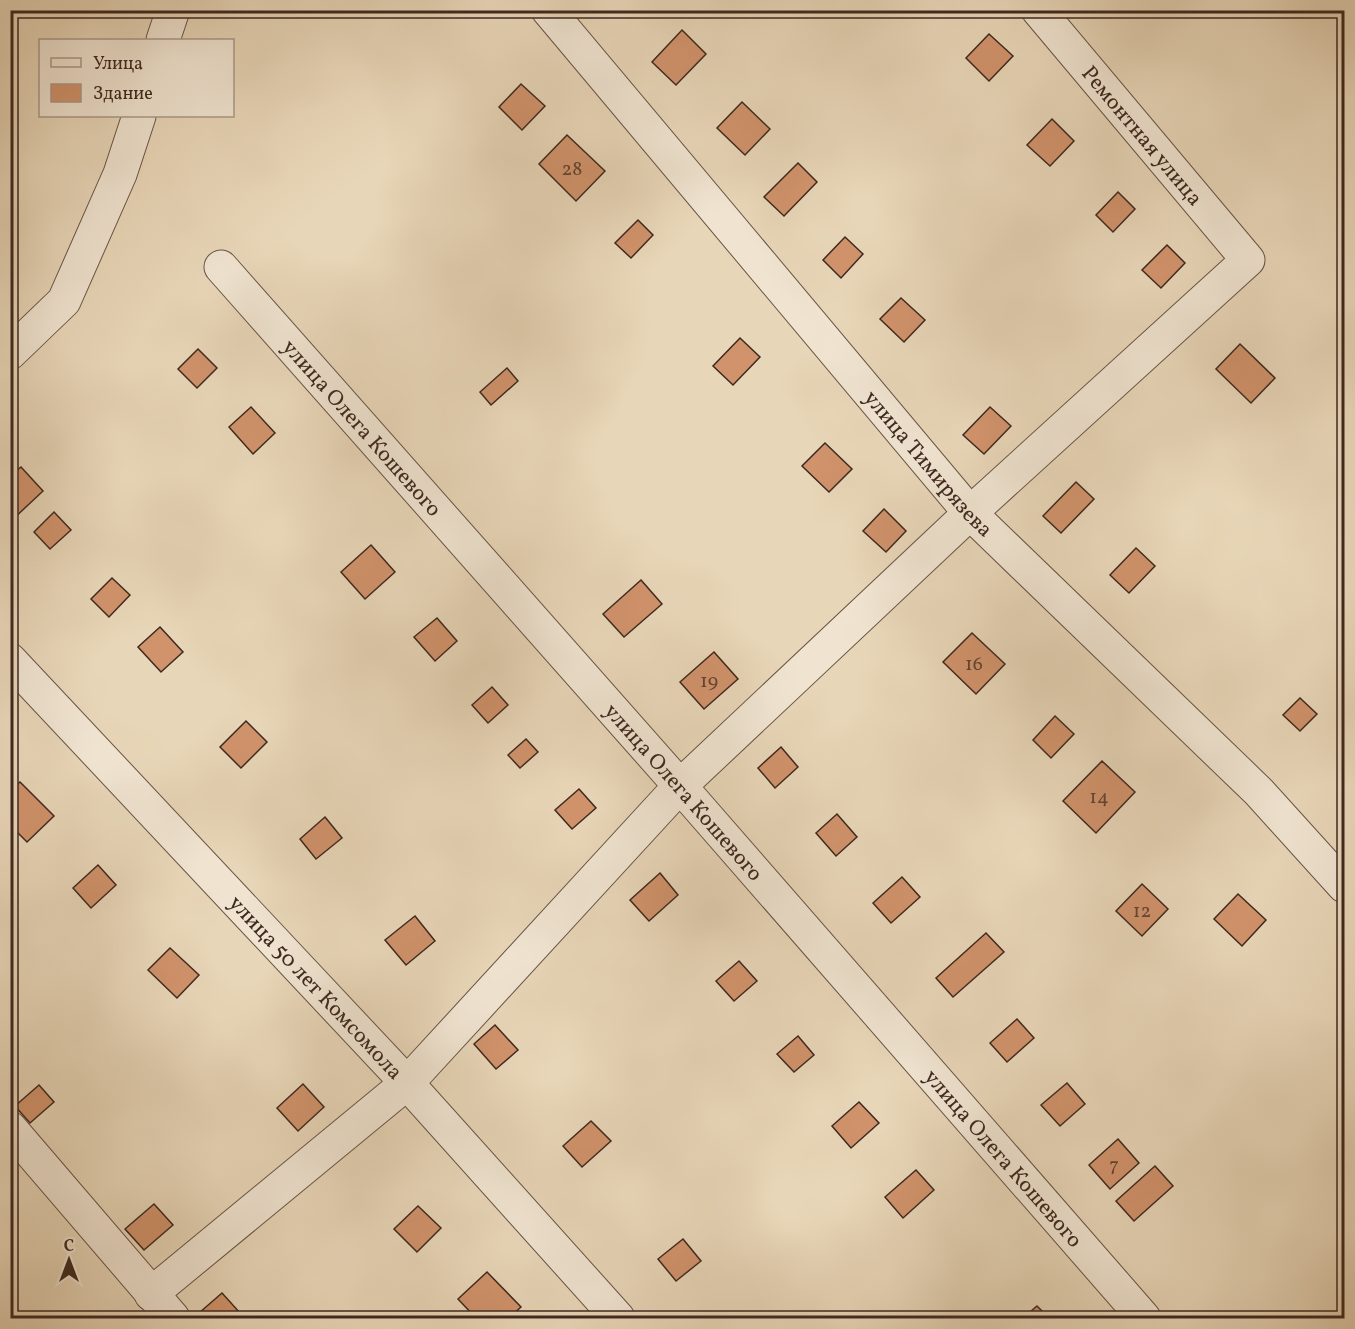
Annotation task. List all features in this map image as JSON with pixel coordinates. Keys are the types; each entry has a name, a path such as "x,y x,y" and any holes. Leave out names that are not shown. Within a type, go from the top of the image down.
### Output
{"street":[{"path":"163,39 173,10"},
{"name":"улица Тимирязева","path":"548,10 970,513 1259,792 1344,886"},
{"name":"Ремонтная улица","path":"970,513 1248,260 1038,10"},
{"path":"10,354 64,301 120,174 139,117"},
{"name":"улица Олега Кошевого","path":"221,267 680,786 1144,1318"},
{"path":"151,1294 407,1083 680,786 970,513"},
{"name":"улица 50 лет Комсомола","path":"10,660 407,1083 618,1318"},
{"path":"10,1128 173,1318"}],"building":[{"path":"915,10 929,10 922,17"},
{"path":"682,30 706,54 676,85 652,62"},
{"path":"989,34 1013,56 989,81 966,58"},
{"path":"521,84 545,106 522,130 499,107"},
{"path":"742,102 770,129 745,155 717,128"},
{"path":"1052,119 1074,141 1050,166 1027,145"},
{"path":"567,135 605,171 576,201 539,164"},
{"path":"798,163 817,182 784,216 764,197"},
{"path":"1118,192 1135,209 1113,232 1096,215"},
{"path":"638,220 653,235 631,258 615,243"},
{"path":"845,237 863,254 841,278 823,260"},
{"path":"1167,245 1185,263 1161,288 1142,270"},
{"path":"901,298 925,320 904,342 880,319"},
{"path":"740,338 760,357 733,385 713,366"},
{"path":"1240,344 1275,378 1251,403 1216,369"},
{"path":"198,349 217,368 197,388 178,369"},
{"path":"507,368 518,381 491,405 480,392"},
{"path":"251,407 275,433 253,454 229,427"},
{"path":"990,407 1011,426 984,454 963,435"},
{"path":"825,443 852,469 829,492 802,466"},
{"path":"21,467 43,491 11,521 10,476"},
{"path":"1076,482 1094,499 1061,533 1043,516"},
{"path":"884,509 906,531 886,552 863,531"},
{"path":"54,512 71,530 50,549 34,532"},
{"path":"371,545 395,572 365,599 341,572"},
{"path":"1136,548 1155,566 1129,593 1110,575"},
{"path":"112,578 130,595 109,617 91,599"},
{"path":"641,580 662,604 624,637 603,614"},
{"path":"437,618 457,641 435,661 414,637"},
{"path":"160,627 183,652 161,672 138,647"},
{"path":"972,633 1005,664 976,694 943,662"},
{"path":"714,652 738,679 704,709 680,682"},
{"path":"492,687 508,705 488,723 472,705"},
{"path":"1300,698 1317,714 1300,731 1283,715"},
{"path":"1055,716 1074,734 1051,758 1033,740"},
{"path":"246,721 267,742 241,768 220,747"},
{"path":"526,739 538,752 520,768 508,755"},
{"path":"781,747 798,767 775,788 758,768"},
{"path":"1102,761 1135,792 1096,833 1063,801"},
{"path":"20,782 54,816 27,842 10,825 10,791"},
{"path":"579,789 596,808 572,829 555,810"},
{"path":"837,814 857,837 836,856 816,833"},
{"path":"325,817 342,838 316,859 300,839"},
{"path":"98,865 116,885 91,908 73,888"},
{"path":"660,873 678,895 649,921 630,900"},
{"path":"902,877 920,897 891,923 873,903"},
{"path":"1142,884 1168,909 1142,936 1116,911"},
{"path":"1238,894 1266,920 1242,946 1214,919"},
{"path":"415,916 435,941 406,965 385,940"},
{"path":"986,933 1004,952 953,997 936,978"},
{"path":"170,948 199,975 177,998 148,970"},
{"path":"739,961 757,981 734,1001 716,981"},
{"path":"1017,1019 1034,1038 1007,1062 990,1043"},
{"path":"495,1025 518,1050 496,1069 474,1044"},
{"path":"798,1036 814,1055 794,1072 777,1054"},
{"path":"1067,1083 1085,1104 1060,1126 1041,1105"},
{"path":"303,1084 324,1107 298,1131 277,1108"},
{"path":"39,1085 54,1102 30,1123 15,1106"},
{"path":"859,1102 879,1123 851,1148 832,1126"},
{"path":"591,1121 611,1141 582,1167 563,1146"},
{"path":"1118,1139 1139,1163 1110,1189 1089,1165"},
{"path":"1155,1166 1173,1186 1134,1221 1116,1201"},
{"path":"916,1170 934,1190 903,1218 885,1197"},
{"path":"154,1204 173,1225 144,1250 125,1229"},
{"path":"418,1206 441,1228 417,1252 394,1229"},
{"path":"683,1239 701,1261 676,1281 658,1259"},
{"path":"487,1272 521,1307 509,1318 476,1318 458,1299"},
{"path":"222,1293 241,1314 235,1318 204,1318 199,1313"},
{"path":"1037,1306 1049,1318 1023,1318"}]}
